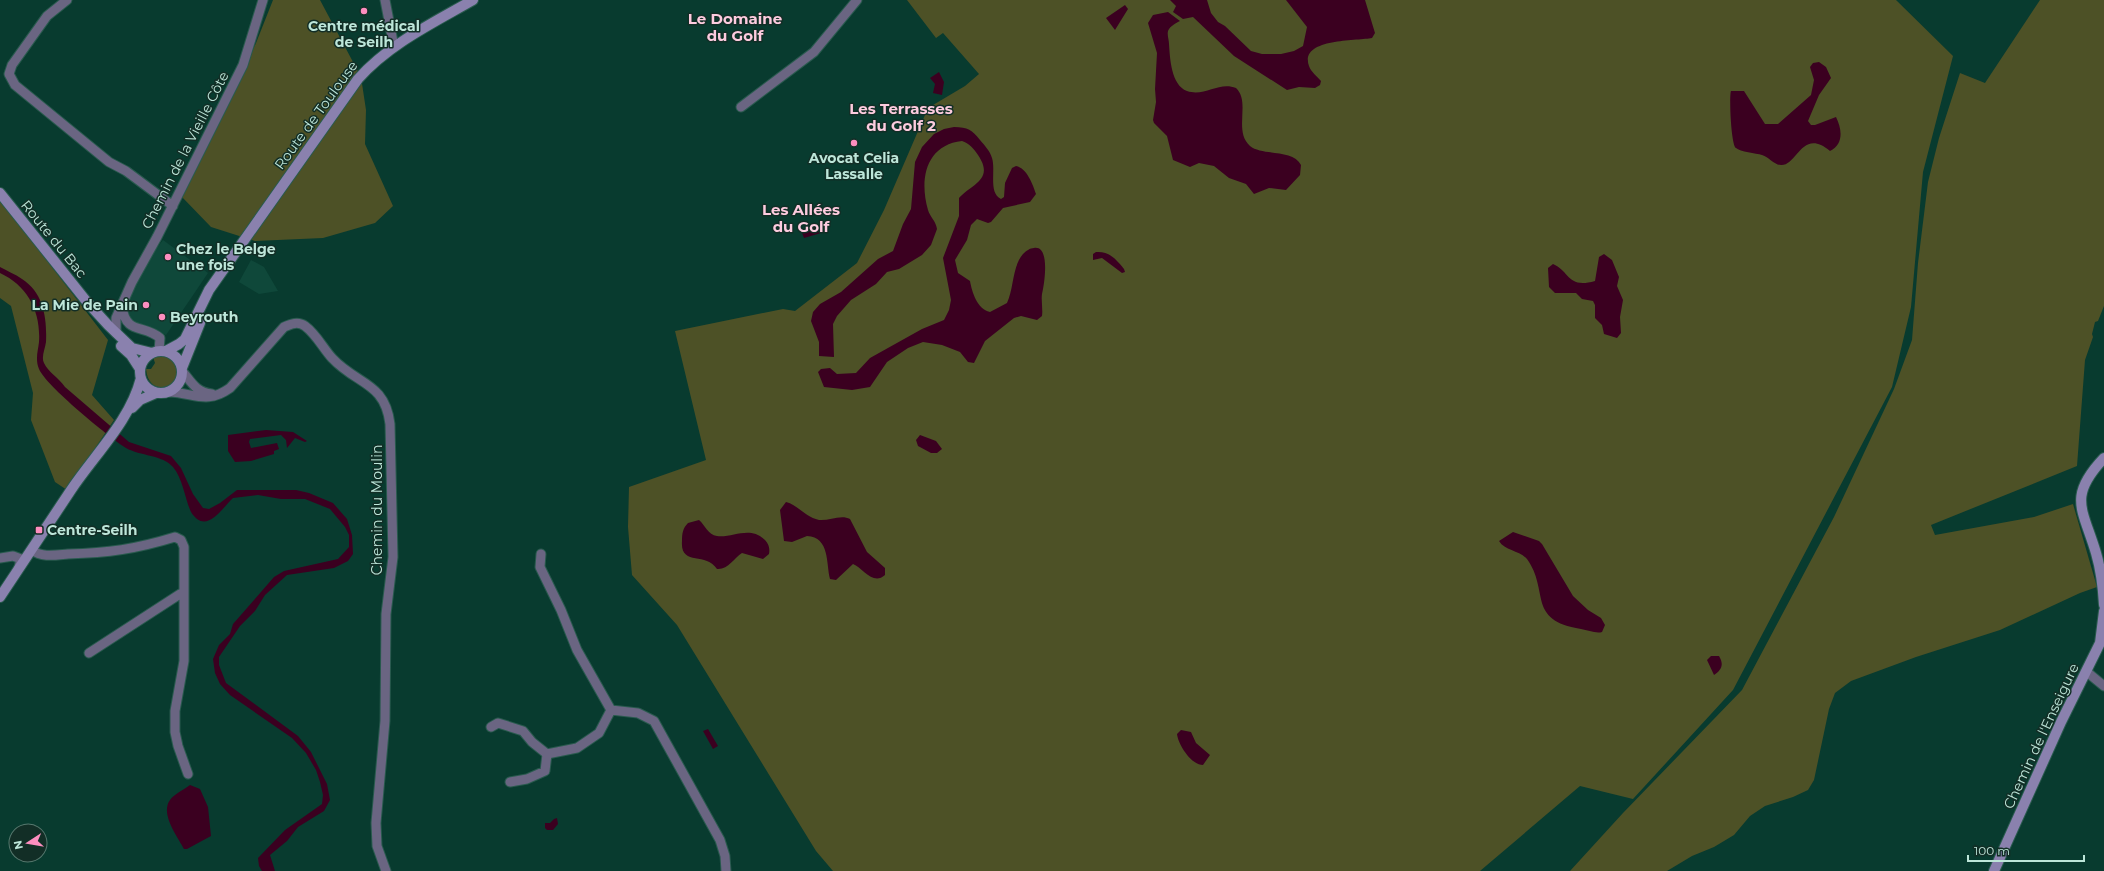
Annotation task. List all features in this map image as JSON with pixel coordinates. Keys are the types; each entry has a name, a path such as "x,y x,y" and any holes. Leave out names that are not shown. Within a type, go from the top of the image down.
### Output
{"main road":[{"name":"Route de Toulouse","path":"159,351 179,344 185,339 209,290 217,282 345,94 368,67 394,46 473,0"},
{"name":"Route du Bac","path":"0,193 87,302 116,333 132,348 159,351"},
{"name":"Route de Toulouse","path":"183,370 217,282"},
{"name":"Route du Bac","path":"87,302 98,320 131,355 140,374"},
{"path":"0,596 71,490 124,417 134,398 144,360 159,351 177,357 183,370 179,384 169,392 156,393 140,400 124,417"},
{"path":"140,374 146,387 156,393"},
{"path":"2104,458 2088,476 2083,486 2080,500 2099,562 2104,605"},
{"name":"Chemin de l'Enseigure","path":"1994,871 2061,722 2100,643 2104,611"}],"street":[{"path":"67,0 47,16 12,65 9,74 14,85 109,162 126,171 173,206"},
{"name":"Chemin de la Vieille Côte","path":"116,333 116,318 140,266 173,206 243,65 263,0"},
{"path":"385,0 394,46"},
{"path":"741,107 814,52 857,0"},
{"path":"122,307 123,316 131,326 152,333 160,338 159,351"},
{"name":"Chemin du Moulin","path":"217,395 230,388 284,327 296,323 304,325 333,359 373,388 385,403 390,424 393,557 386,614 385,721 376,823 377,846 386,871"},
{"path":"183,370 193,386 198,390 217,395"},
{"path":"169,392 189,393 208,398 217,395"},
{"path":"32,550 43,555 106,553 136,548 175,537 181,540 184,547 184,661 175,711 175,732 178,746 188,774"},
{"path":"541,554 540,567 561,610 577,650 611,710"},
{"path":"0,558 17,556 21,559 19,567"},
{"path":"89,653 180,594 183,594"},
{"path":"2087,672 2104,686"},
{"path":"491,727 498,723 523,731 532,742 547,754 577,748 599,733 611,710"},
{"path":"611,710 638,713 654,721 720,840 725,856 726,871"},
{"path":"510,782 527,779 545,771 547,754"}],"shaded area":[{"path":"273,0 320,0 361,77 366,110 365,144 393,206 375,223 323,238 255,241 211,227 182,197 256,43"},
{"path":"907,0 1896,0 1953,56 1923,172 1911,307 1892,387 1733,690 1633,799 1580,786 1480,871 833,871 816,851 677,625 632,575 628,527 629,487 706,460 675,331 783,309 795,311 857,263 884,210 928,108 965,86 979,74 943,33 936,38"},
{"path":"1170,0 1207,0 1211,13 1218,22 1225,26 1251,51 1262,54 1281,54 1294,51 1303,46 1307,27 1286,0 1365,0 1375,33 1372,38 1331,43 1313,50 1308,57 1309,66 1321,81 1320,85 1315,88 1299,87 1287,90 1234,56 1193,17 1183,19 1173,12 1176,6"},
{"path":"2040,0 2104,0 2104,306 2098,321 2095,322 2092,334 2093,337 2085,360 2077,466 1931,525 1935,535 2034,517 2073,504 2097,587 2080,593 2000,630 1916,657 1851,681 1835,693 1829,709 1814,780 1808,790 1793,797 1765,806 1750,816 1734,835 1714,847 1692,856 1667,871 1570,871 1623,813 1742,690 1834,517 1894,389 1912,340 1918,263 1928,182 1939,138 1960,73 1985,83"},
{"path":"1125,5 1128,9 1115,30 1106,18"},
{"path":"1168,12 1180,21 1169,29 1168,33 1172,70 1178,83 1187,91 1194,92 1206,91 1224,86 1236,88 1242,101 1243,133 1245,140 1250,146 1262,151 1291,157 1297,160 1301,165 1300,175 1286,190 1269,188 1254,194 1246,184 1229,178 1214,166 1199,163 1190,167 1173,160 1167,136 1154,123 1153,120 1156,102 1155,89 1157,53 1148,23 1153,15"},
{"path":"1819,62 1826,67 1831,78 1819,95 1808,121 1811,125 1815,125 1836,117 1840,126 1840,140 1835,148 1830,151 1821,145 1813,143 1806,145 1787,164 1778,165 1767,157 1736,148 1733,139 1730,110 1731,91 1744,91 1765,124 1778,124 1811,95 1814,80 1810,67 1813,63"},
{"path":"939,72 944,82 942,95 933,93 935,84 930,78"},
{"path":"954,127 966,128 972,131 989,151 993,163 993,187 997,196 1001,199 1004,197 1005,183 1012,168 1016,166 1020,167 1026,173 1036,194 1030,202 1003,208 991,222 988,223 977,219 971,225 967,240 955,260 958,273 970,281 978,304 990,312 1007,303 1019,259 1023,254 1031,249 1039,249 1043,253 1045,259 1042,316 1037,320 1021,316 1014,318 985,341 974,363 968,362 960,352 942,345 923,342 908,348 887,362 870,387 852,390 824,387 818,372 821,369 830,368 837,374 856,373 870,358 922,329 944,320 949,310 951,300 943,258 959,216 959,198 979,181 983,176 984,170 983,163 973,148 962,141 950,144 940,149 933,156 928,165 924,187 925,198 929,212 937,229 931,245 922,255 899,269 887,272 876,284 851,300 837,316 833,324 834,357 819,356 819,342 811,321 813,312 820,304 841,292 878,259 893,251 903,224 911,209 915,162 922,147 934,134 944,129"},
{"path":"0,201 108,340 92,395 114,420 67,490 55,482 31,420 33,393 11,306 0,298"},
{"path":"819,225 821,233 804,238 801,230"},
{"path":"163,240 208,273 166,335 153,328 138,326 132,322 127,313 130,292 149,258"},
{"path":"1096,252 1105,253 1112,256 1121,265 1125,272 1122,273 1102,258 1093,260 1093,254"},
{"path":"1604,254 1612,260 1619,277 1617,286 1623,300 1620,317 1621,333 1617,338 1604,334 1602,325 1595,318 1595,305 1593,301 1582,299 1576,293 1555,293 1549,287 1548,268 1553,264 1559,267 1574,281 1586,283 1595,281 1599,257"},
{"path":"251,260 264,267 278,291 259,294 239,282"},
{"path":"0,267 19,277 29,285 40,299 46,324 46,342 43,361 48,369 65,387 129,442 171,456 181,468 193,494 203,508 209,509 220,503 237,490 296,490 309,493 333,503 347,519 352,535 353,554 348,561 334,568 287,575 265,595 255,611 240,626 219,657 219,665 226,683 298,736 311,752 327,784 330,800 324,811 298,827 287,841 270,855 275,871 262,871 259,866 258,858 285,830 322,804 323,795 320,782 316,770 306,753 292,738 230,695 220,684 215,673 213,659 219,645 230,634 233,624 274,577 284,571 338,559 349,547 349,535 345,527 330,509 305,499 281,499 258,495 233,498 214,518 208,521 197,519 191,512 179,477 169,463 126,448 65,399 44,377 37,362 39,331 35,310 31,301 18,285 10,278 0,273"},
{"path":"159,355 172,358 178,370 177,377 173,382 167,386 160,387 154,385 149,379 146,369 151,369 155,363 153,357"},
{"path":"266,430 293,432 307,441 305,442 295,438 287,448 286,440 281,435 250,439 249,442 251,448 277,443 279,449 274,451 274,454 251,461 235,462 228,451 228,435"},
{"path":"920,435 936,441 942,449 937,453 931,453 918,446 916,440"},
{"path":"786,502 819,520 839,517 850,519 867,552 885,568 885,575 881,578 872,577 853,564 836,580 830,579 826,552 820,541 807,536 792,542 784,541 780,510"},
{"path":"699,520 711,534 717,536 753,533 765,540 769,548 769,554 763,559 742,553 728,566 721,569 717,569 707,561 689,557 682,549 683,531 688,523"},
{"path":"1513,532 1539,541 1542,544 1573,596 1588,610 1601,618 1605,625 1602,632 1595,632 1564,625 1553,619 1546,611 1542,603 1534,571 1527,559 1505,547 1499,541"},
{"path":"1711,656 1719,656 1722,664 1719,671 1714,675 1707,660"},
{"path":"708,729 718,746 713,749 703,731"},
{"path":"1181,730 1191,732 1196,743 1210,755 1203,765 1194,762 1186,753 1177,734"},
{"path":"190,785 200,789 208,807 211,836 187,849 184,849 168,818 167,806 174,796"},
{"path":"557,818 558,824 553,830 547,830 545,828 545,823 550,823"}],"place":[{"name":"Centre médical de Seilh","path":"364,11"},
{"name":"Avocat Celia Lassalle","path":"854,143"},
{"name":"Chez le Belge une fois","path":"168,257"},
{"name":"La Mie de Pain","path":"146,305"},
{"name":"Beyrouth","path":"162,317"},
{"name":"Centre-Seilh","path":"39,530"}],"district":[{"name":"Le Domaine du Golf","path":"735,26"},
{"name":"Les Terrasses du Golf 2","path":"901,116"},
{"name":"Les Allées du Golf","path":"801,218"}]}
